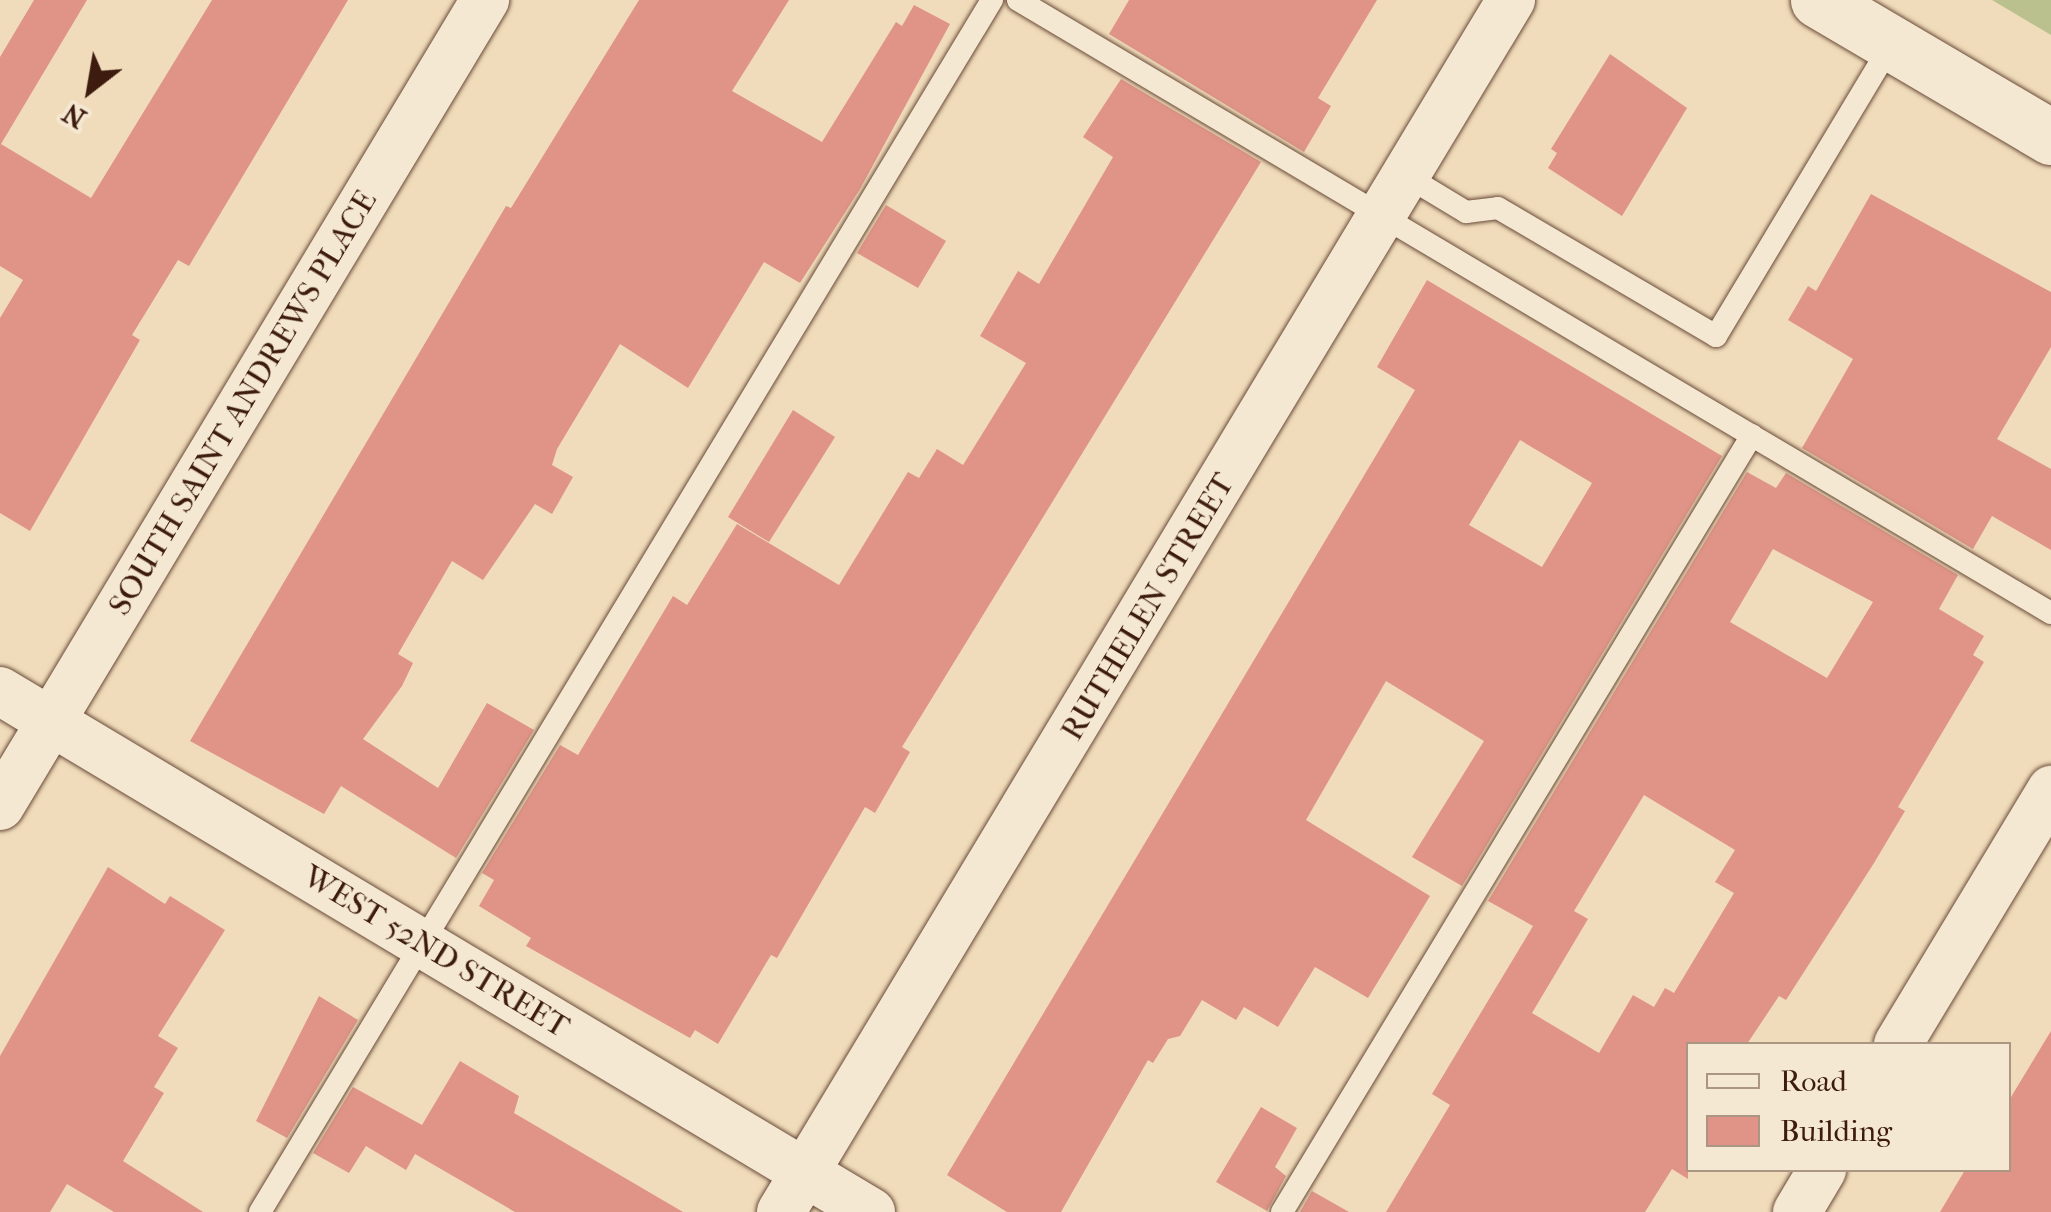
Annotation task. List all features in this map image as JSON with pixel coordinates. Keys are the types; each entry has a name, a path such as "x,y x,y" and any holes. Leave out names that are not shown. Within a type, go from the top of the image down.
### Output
{"street":[{"name":"SOUTH SAINT ANDREWS PLACE","path":"0,806 485,0"},
{"name":"RUTHELEN STREET","path":"793,1192 1384,218 1511,0"},
{"path":"1818,0 2051,137"},
{"name":"WEST 52ND STREET","path":"0,691 421,943 793,1192 871,1212"},
{"path":"1899,1042 2051,790"},
{"path":"1796,1212 1821,1172"}],"lane":[{"path":"260,1212 992,0"},
{"path":"1018,0 2051,614"},
{"path":"1408,176 1466,212 1498,208 1716,336 1892,43"},
{"path":"1282,1212 1752,436"}],"green space":[{"path":"1992,0 2051,0 2051,35"}],"building":[{"path":"34,0 87,0 1,144 91,198 212,0 348,0 189,266 178,260 132,335 140,340 30,531 0,513 0,318 23,280 0,266 0,57"},
{"path":"639,0 789,0 732,91 822,142 896,22 902,26 914,5 950,24 860,189 800,283 764,262 688,388 620,344 557,449 552,465 573,477 552,514 535,504 483,580 452,561 398,654 413,663 402,686 363,739 438,788 487,703 534,730 456,858 341,786 324,814 190,741 506,206 511,208"},
{"path":"1129,0 1377,0 1318,98 1331,106 1304,152 1109,34"},
{"path":"1610,54 1687,108 1622,216 1548,168 1557,153 1551,149"},
{"path":"1121,79 1261,162 902,747 910,752 875,813 865,807 777,958 771,955 718,1044 695,1030 690,1038 526,946 531,938 479,906 494,880 482,873 560,745 578,755 673,596 687,605 737,524 839,585 908,472 919,478 937,449 963,465 1026,363 980,336 1018,271 1039,284 1113,157 1083,137"},
{"path":"1871,194 2051,292 2051,347 1997,439 2051,469 2051,550 1992,516 1973,549 1802,448 1853,359 1788,320 1808,286 1816,291"},
{"path":"886,205 946,241 918,288 857,253"},
{"path":"1427,280 1722,456 1462,886 1412,857 1484,741 1386,681 1306,820 1430,896 1368,998 1315,967 1278,1027 1244,1007 1236,1020 1202,1000 1180,1036 1168,1039 1153,1063 1148,1060 1061,1212 1007,1212 947,1175 1415,390 1377,367","holes":["1520,440 1592,483 1542,567 1469,525"]},
{"path":"793,410 835,437 769,542 728,517"},
{"path":"1747,472 1776,488 1786,473 1958,575 1939,609 1984,636 1973,655 1984,662 1898,807 1905,811 1786,1000 1779,996 1748,1042 1686,1042 1688,1179 1672,1169 1645,1212 1386,1212 1450,1105 1432,1094 1533,926 1488,901","holes":["1773,549 1873,602 1827,678 1730,622","1644,795 1735,850 1715,882 1734,893 1674,993 1665,988 1654,1007 1633,995 1599,1053 1532,1013 1588,919 1574,911"]},
{"path":"108,867 165,904 170,896 225,930 158,1036 178,1048 154,1087 164,1093 123,1161 203,1212 114,1212 67,1184 50,1212 0,1212 0,1056"},
{"path":"319,996 358,1020 287,1138 256,1121"},
{"path":"2051,1031 2051,1212 1940,1212 1964,1172 2011,1172 2011,1097"},
{"path":"460,1061 519,1096 514,1113 683,1212 515,1212 415,1154 406,1170 366,1146 349,1173 313,1153 353,1087 422,1125"},
{"path":"1261,1107 1297,1128 1275,1167 1286,1176 1267,1211 1216,1182"},
{"path":"1312,1191 1349,1212 1300,1212"}]}
